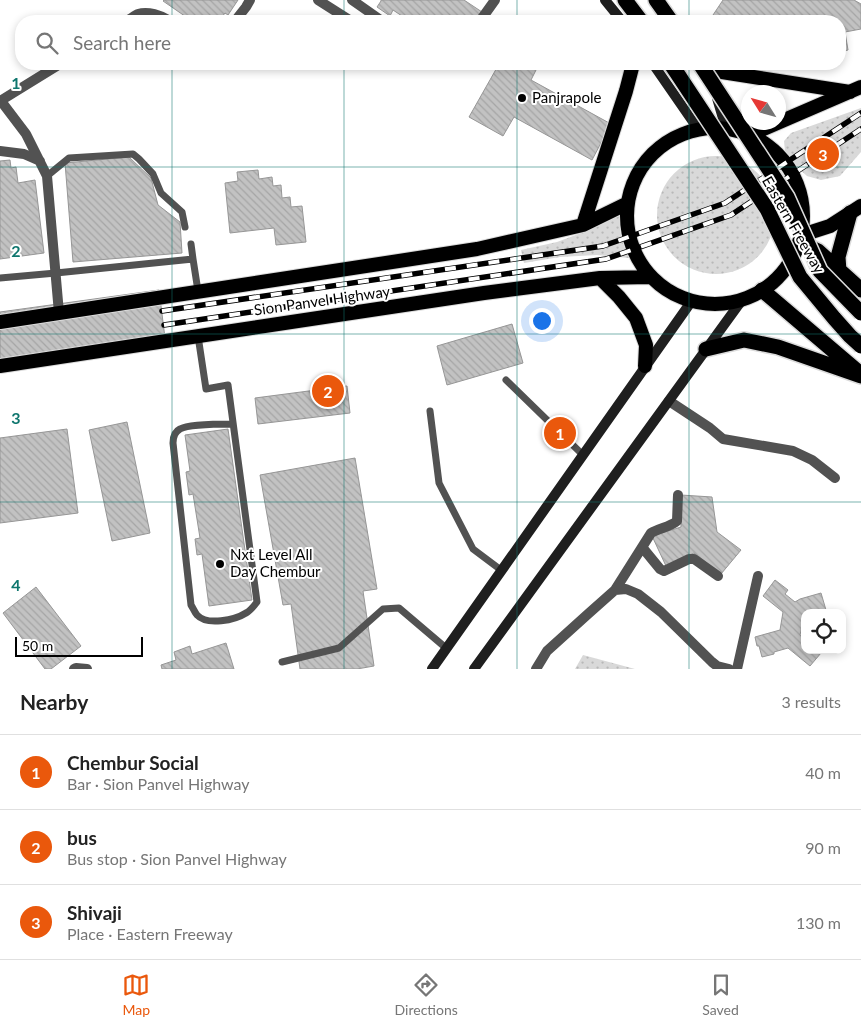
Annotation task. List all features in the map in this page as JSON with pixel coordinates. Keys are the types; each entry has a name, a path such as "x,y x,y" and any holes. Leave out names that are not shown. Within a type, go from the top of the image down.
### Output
{"highway":[{"path":"625,0 636,15"},
{"path":"656,0 667,15"},
{"path":"583,225 631,70"},
{"name":"Eastern Freeway","path":"675,70 767,209 800,277 834,318 861,346"},
{"name":"Eastern Freeway","path":"708,70 787,197 820,271 861,313"},
{"path":"731,70 855,89"},
{"path":"754,133 855,89"},
{"path":"725,125 754,133 788,166 799,187 803,211 801,238 794,257 780,276 762,290 742,300 716,305 691,302 669,292 650,277 638,261 630,243 627,223 628,203 634,180 647,160 664,144 685,132 698,129 725,125"},
{"name":"Sion Panvel Highway","path":"0,322 477,249 583,225 628,203"},
{"path":"801,238 830,226 855,209"},
{"path":"839,270 838,257 855,209"},
{"path":"801,238 861,290"},
{"name":"Sion Panvel Highway","path":"0,366 484,293 600,278 650,277"},
{"path":"600,278 636,318 646,345 645,366"},
{"path":"762,290 861,375"},
{"path":"706,349 744,340 778,347 861,375"}],"main road":[{"path":"605,0 617,15"},
{"path":"662,0 673,15"},
{"path":"657,70 698,129"},
{"path":"706,70 725,125"},
{"path":"474,669 742,300"},
{"path":"432,669 691,302"}],"street":[{"path":"240,15 250,0"},
{"path":"318,0 342,15"},
{"path":"352,0 373,15"},
{"path":"484,15 494,0"},
{"path":"136,15 155,15"},
{"path":"50,70 1,101 26,134 47,176 59,313"},
{"path":"0,151 24,154 40,161"},
{"path":"670,401 723,439 793,451 812,460 835,478"},
{"path":"536,669 547,651 616,590 651,533 678,521 678,495"},
{"path":"642,547 660,569 664,570 689,559 694,559 718,576"},
{"path":"737,669 758,576"},
{"path":"616,590 626,589 638,594 661,612 712,662 717,666 729,669"},
{"path":"74,669 87,669"}],"lane":[{"path":"47,176 69,158 132,154 139,158 153,174 161,193 182,212 185,227"},
{"path":"191,244 198,291"},
{"path":"0,278 193,259"},
{"path":"198,336 206,389 228,385 257,602 248,613 223,620 208,621 198,616 191,605 173,436 179,429 190,426 233,424"},
{"path":"506,380 583,455"},
{"path":"430,411 439,483 473,549 501,570"},
{"path":"282,662 339,648 383,609 399,608 446,648"}],"shaded area":[{"path":"861,108 861,152 840,176 821,180 807,176 797,167 785,151 784,141 791,133"},
{"path":"716,156 739,160 758,173 771,192 775,215 771,238 758,257 739,270 716,274 693,270 674,257 661,238 657,215 661,192 674,173 693,160"},
{"path":"621,211 621,234 629,258 597,255 560,257 524,263 521,250 557,242 589,230"},
{"path":"583,655 635,669 575,669"}],"building":[{"path":"238,0 228,15 225,13 224,15 183,15 163,1"},
{"path":"464,0 482,12 480,15 400,15 393,10 389,15 377,7 381,1"},
{"path":"723,0 854,0 861,4 861,29 846,32 846,15 713,15"},
{"name":"Panjrapole","path":"496,70 536,70 531,80 611,124 592,160 514,117 503,136 469,117"},
{"path":"129,157 151,178 158,205 180,222 182,253 73,262 65,163"},
{"path":"10,160 11,168 16,167 18,183 35,180 44,253 0,259 0,161"},
{"path":"258,170 259,179 272,177 273,186 281,185 282,198 290,197 291,207 302,206 306,242 276,245 274,228 230,233 225,183 238,181 237,172"},
{"path":"159,290 166,346 0,369 0,312"},
{"path":"512,324 523,363 447,385 437,346"},
{"path":"347,386 350,413 258,424 255,398"},
{"path":"127,422 150,533 112,541 89,430"},
{"path":"67,429 78,513 0,523 0,438"},
{"path":"228,429 252,600 209,606 202,554 197,555 195,539 200,538 193,494 189,495 186,472 190,471 185,435"},
{"path":"355,458 377,589 363,591 374,666 357,669 300,669 291,604 283,605 260,475"},
{"path":"681,495 712,497 717,532 741,550 721,574 694,553 666,566 652,536 681,527"},
{"path":"775,580 788,590 785,594 795,602 821,593 826,609 801,609 801,654 820,654 810,666 788,648 762,657 755,637 780,630 783,612 763,596"},
{"path":"36,587 81,646 51,669 45,669 3,613"},
{"path":"226,643 234,669 162,669 161,665 176,660 174,652 190,646 192,654"}],"railway":[{"path":"162,311 603,246 725,203 861,113"},
{"path":"164,325 606,259 731,215 861,129"}],"place":[{"name":"Panjrapole","path":"522,98"},
{"name":"Shivaji","path":"823,154"},
{"name":"bus","path":"328,391"},
{"name":"Chembur Social","path":"560,433"},
{"name":"Nxt Level All Day Chembur","path":"220,564"}]}
